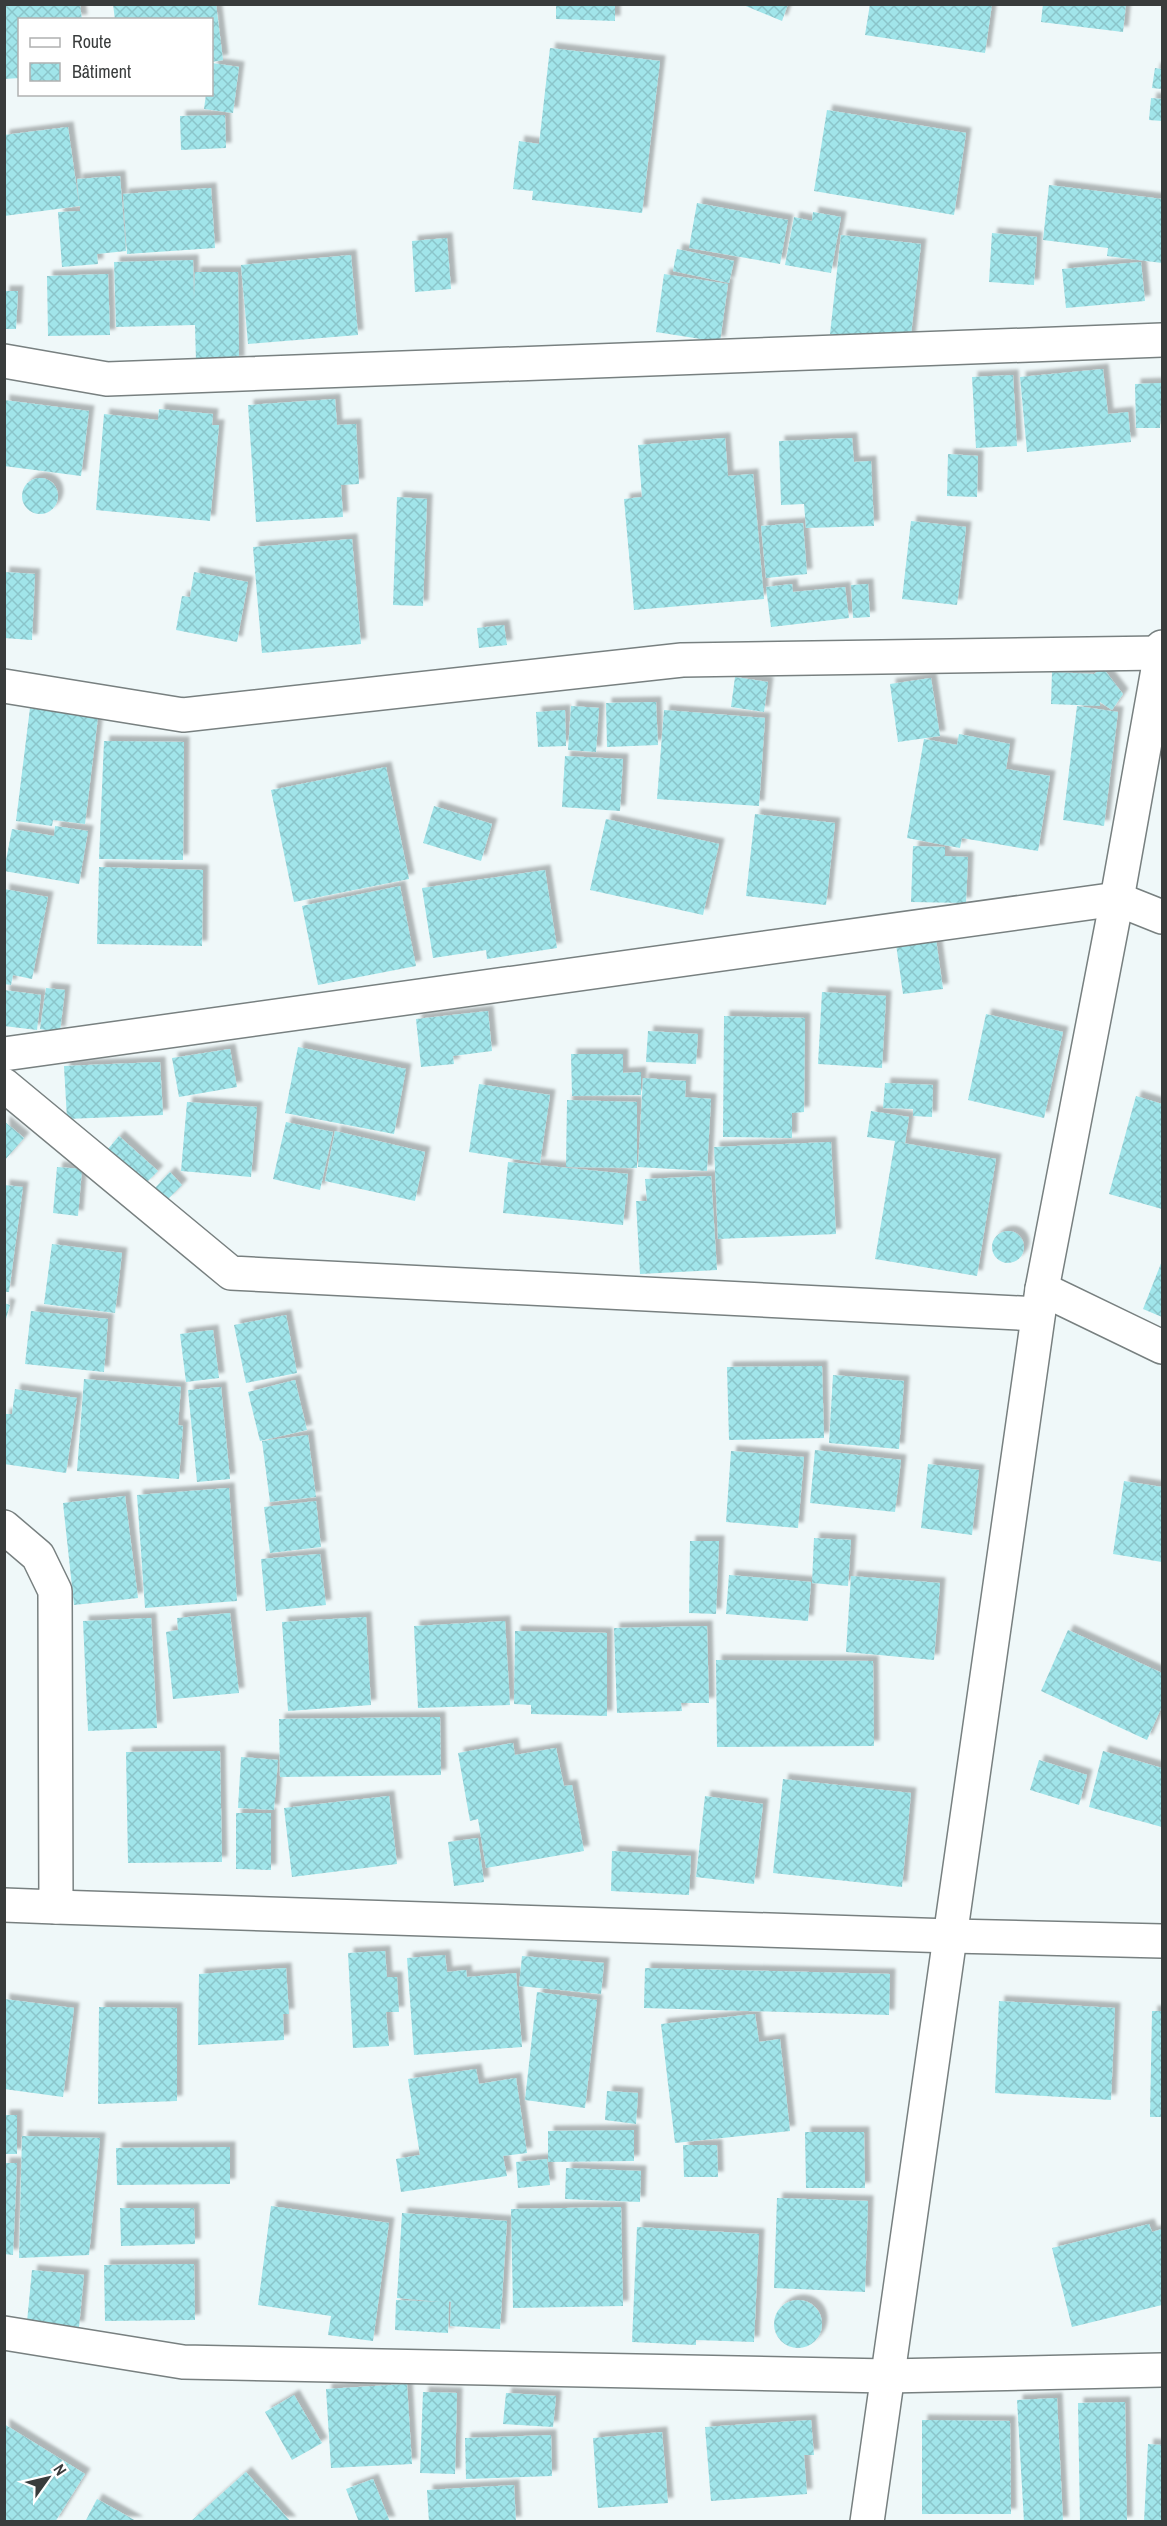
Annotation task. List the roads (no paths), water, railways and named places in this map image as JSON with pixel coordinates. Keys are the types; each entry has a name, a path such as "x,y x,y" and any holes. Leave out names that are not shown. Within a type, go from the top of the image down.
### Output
{"street":[{"path":"4,361 107,379 1162,340"},
{"path":"4,686 183,715 682,660 1162,650 1040,1302 867,2522"},
{"path":"4,1054 1117,899 1162,917"},
{"path":"4,1085 231,1273 1040,1302 1162,1347"},
{"path":"4,1527 38,1556 55,1591 56,1907"},
{"path":"4,1905 1162,1941"},
{"path":"4,2333 183,2362 888,2376 1162,2370"}]}
